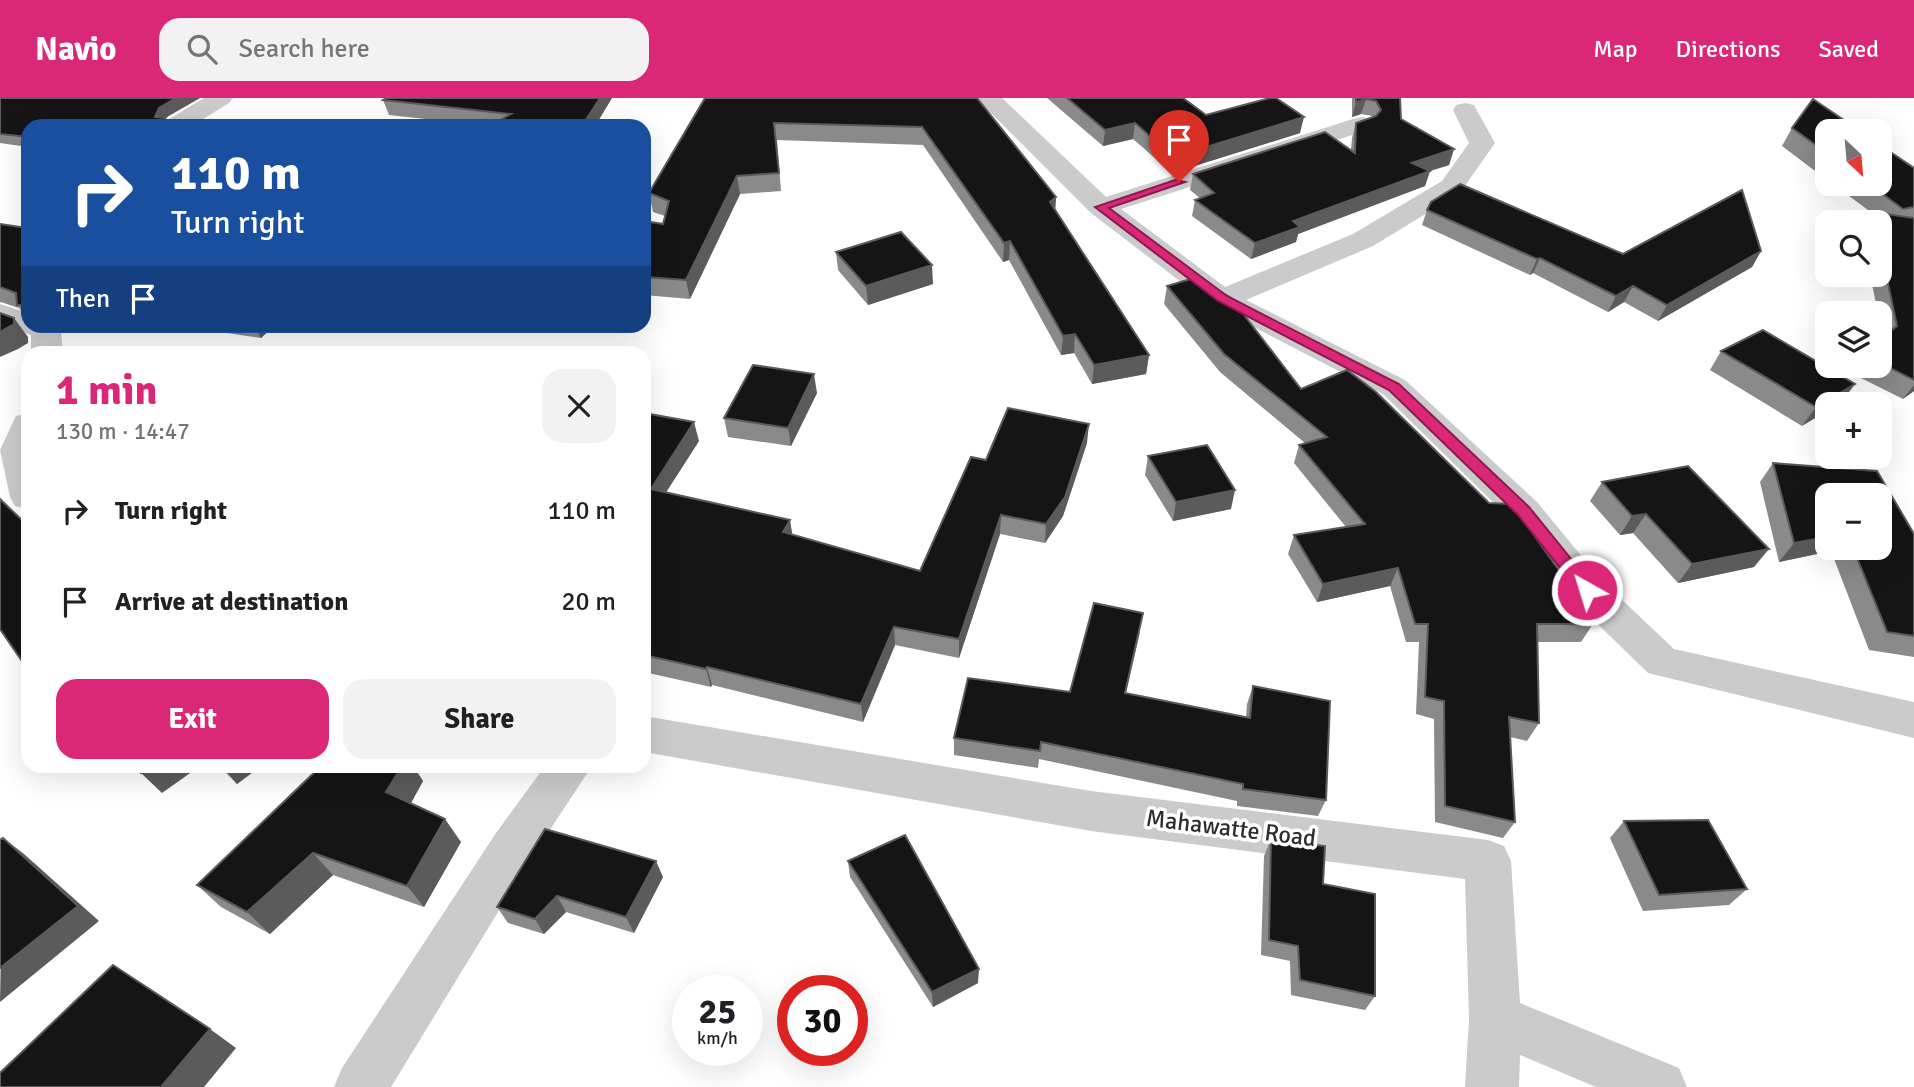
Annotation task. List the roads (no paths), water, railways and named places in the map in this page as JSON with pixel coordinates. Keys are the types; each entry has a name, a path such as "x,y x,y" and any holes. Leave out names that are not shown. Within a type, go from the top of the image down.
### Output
{"street":[{"path":"186,119 221,98"},
{"path":"988,98 1101,207 1222,299 1394,387 1524,511 1587,590 1662,662 1914,720"},
{"path":"1222,299 1363,240 1451,187 1482,143 1465,110"},
{"path":"1101,207 1362,124"},
{"path":"0,313 21,320"},
{"path":"21,441 17,450 21,467"},
{"name":"Mahawatte Road","path":"651,735 1091,811 1488,861 1494,1019"},
{"path":"362,1087 512,849 564,773"},
{"path":"1492,1087 1494,1019 1660,1087"}]}
